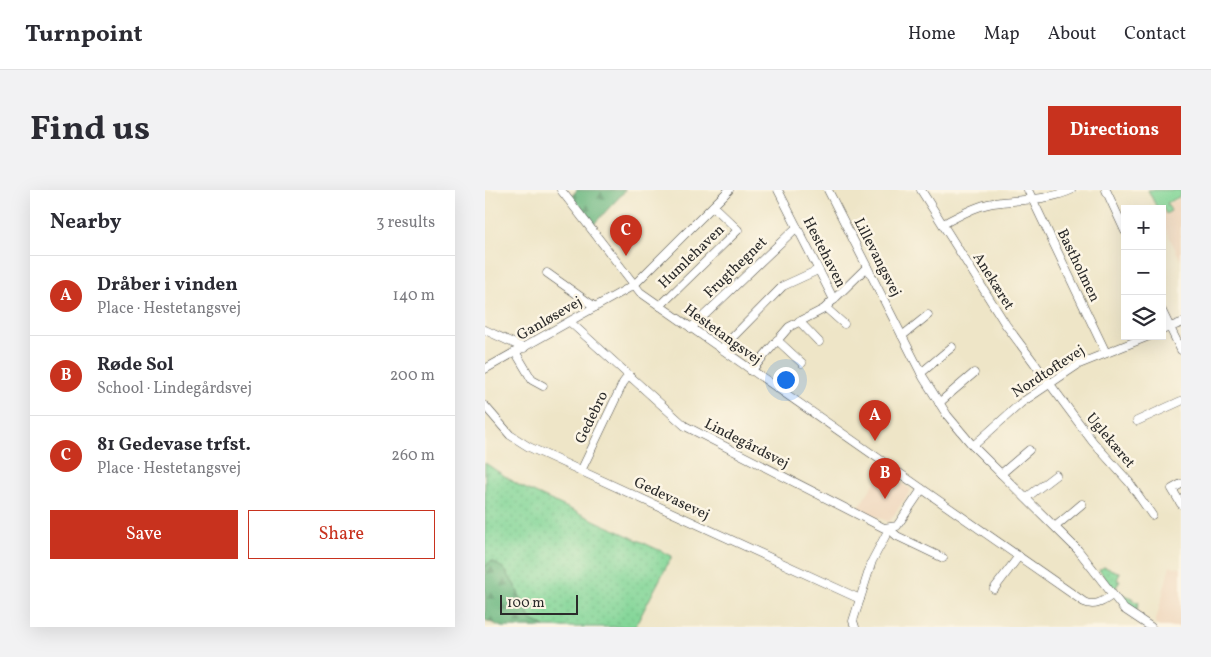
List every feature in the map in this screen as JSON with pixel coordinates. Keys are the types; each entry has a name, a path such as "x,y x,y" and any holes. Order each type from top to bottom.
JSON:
{"street":[{"name":"Hestetangsvej","path":"561,190 640,292 1089,605 1099,604 1111,596"},
{"name":"Ganløsevej","path":"485,369 634,285 729,190"},
{"name":"Hestehaven","path":"779,190 834,300"},
{"name":"Lillevangsvej","path":"828,190 921,373 939,403 973,446 1078,550 1111,596 1130,615 1151,627"},
{"name":"Anekæret","path":"921,190 1006,325 1049,383"},
{"name":"Bastholmen","path":"1028,190 1106,352"},
{"path":"943,224 976,207 1052,197 1071,190"},
{"path":"1105,190 1121,223"},
{"name":"Humlehaven","path":"660,306 738,230 713,206"},
{"name":"Frugthegnet","path":"691,328 797,227"},
{"path":"751,371 789,327 816,315 826,308 867,267"},
{"path":"721,349 783,286 818,270"},
{"name":"Ganløsevej","path":"547,273 595,307"},
{"path":"826,308 844,324"},
{"path":"903,336 928,315"},
{"name":"Lindegårdsvej","path":"570,322 690,429 943,558"},
{"path":"799,322 819,342"},
{"path":"1181,323 1166,329 1181,350"},
{"path":"485,330 520,350"},
{"path":"777,340 802,363"},
{"name":"Nordtoftevej","path":"973,446 1021,403 1049,383 1079,364 1138,340"},
{"path":"921,373 952,347"},
{"name":"Ganløsevej","path":"520,350 533,380 543,386"},
{"path":"939,403 974,373"},
{"name":"Gedebro","path":"581,471 623,383 629,375"},
{"name":"Uglekæret","path":"1049,383 1093,442 1129,482 1152,515"},
{"path":"1137,421 1181,401"},
{"name":"Gedevasevej","path":"485,406 509,435 529,448 860,599"},
{"path":"1001,474 1029,450"},
{"path":"1026,498 1056,475"},
{"path":"1181,484 1172,489 1181,504"},
{"path":"855,627 853,621 872,561 889,529 897,526 921,489"},
{"path":"1055,526 1083,504"},
{"path":"995,589 1019,556"}],"shaded area":[{"path":"1181,198 1181,261 1166,230 1166,205"},
{"path":"883,470 911,490 889,522 858,508"},
{"path":"1170,566 1181,568 1181,627 1160,627 1155,624"}],"green space":[{"path":"577,190 626,190 593,225 571,197"},
{"path":"1148,190 1181,190 1181,196 1167,203 1171,211 1166,214 1166,205 1156,205"},
{"path":"485,463 520,486 672,556 635,627 545,627 530,619 514,584 492,561 485,567"},
{"path":"492,561 504,569 514,584 530,619 545,627 502,627 485,620 485,567"},
{"path":"1104,567 1121,573 1117,580 1120,581 1115,589 1118,593 1139,602 1136,612 1122,601 1099,570"}],"place":[{"name":"81 Gedevase trfst.","path":"626,256"},
{"name":"Dråber i vinden","path":"875,441"},
{"name":"Røde Sol","path":"885,499"}]}
